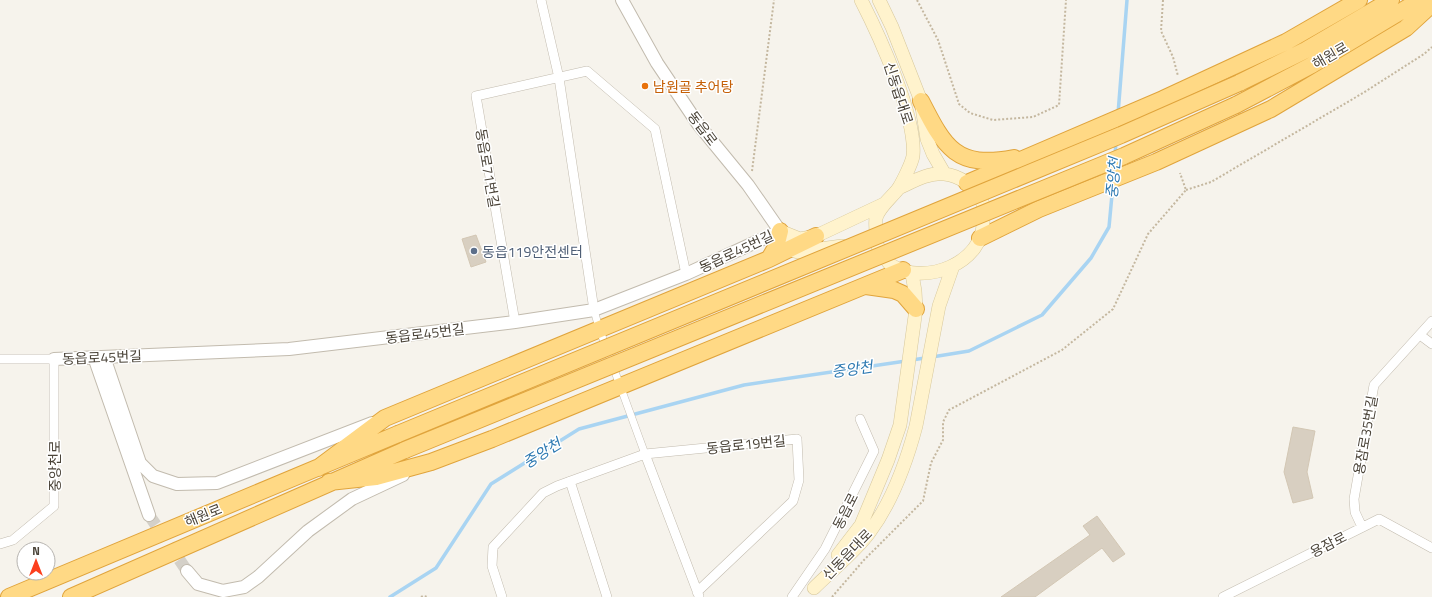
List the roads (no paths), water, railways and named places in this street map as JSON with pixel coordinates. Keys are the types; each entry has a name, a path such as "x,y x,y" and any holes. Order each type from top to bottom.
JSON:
{"highway":[{"path":"967,183 1164,99 1286,42 1359,0"},
{"name":"해원로","path":"9,597 68,571 1114,138 1239,83 1306,50 1391,0"},
{"name":"해원로","path":"71,597 329,482 405,450 1124,156 1236,105 1312,65 1420,0"},
{"path":"980,238 1039,209 1156,162 1271,109 1406,28 1432,4"},
{"path":"921,101 938,134 951,150 973,160 1000,160 1041,152"},
{"path":"770,259 776,247 780,231"},
{"path":"318,468 385,418 599,328 770,259 791,250 816,236"},
{"path":"329,482 376,477 431,462 622,391 866,286 908,272"},
{"path":"866,286 894,290 903,294 916,309"}],"main road":[{"name":"신동읍대로","path":"861,0 877,31 896,82 912,133 913,157 899,188"},
{"name":"신동읍대로","path":"879,0 892,27 921,101 927,139 944,174"},
{"path":"944,174 958,178 967,183 982,201 984,222 980,238 965,257 953,266 940,272 908,272 890,264 876,243 876,218 884,204 899,188 929,176 944,174"},
{"path":"780,231 800,239 816,236 884,204"},
{"path":"780,231 791,250 798,252 861,242 876,243"},
{"name":"신동읍대로","path":"811,593 868,534 891,497 916,426 939,306 953,266"},
{"name":"신동읍대로","path":"811,593 860,525 888,460 900,425 916,309 915,291 908,272"}],"street":[{"path":"541,0 559,78 594,310 599,328 644,451"},
{"name":"동읍로","path":"622,0 657,63 694,118 748,185 780,231"},
{"name":"동읍로71번길","path":"515,322 476,96 587,71 655,129 686,274"},
{"name":"동읍로45번길","path":"54,359 289,349 515,322 594,310 686,274 780,231"},
{"name":"용잠로35번길","path":"1362,527 1355,512 1354,499 1374,385 1432,321"},
{"path":"1420,334 1432,344"},
{"path":"99,357 140,463 153,476 177,484 217,483 385,418"},
{"path":"99,357 149,515"},
{"path":"0,359 54,359"},
{"name":"중앙천로","path":"0,544 14,540 54,506 54,359"},
{"name":"동읍로","path":"792,597 825,549 874,451 860,419"},
{"name":"동읍로19번길","path":"502,597 492,566 493,547 543,493 644,451 797,439 799,480 793,501 698,594 644,451"},
{"path":"187,571 198,584 223,591 244,587 258,577 308,531 352,499 431,462"},
{"path":"570,481 607,597"},
{"name":"용잠로","path":"1223,597 1379,519 1432,548"}],"waterway":[{"name":"중앙천","path":"1118,114 1127,0"},
{"name":"중앙천","path":"1115,155 1116,142"},
{"name":"중앙천","path":"932,357 969,351 1042,315 1091,258 1109,227 1113,184"},
{"name":"중앙천","path":"912,360 925,358"},
{"name":"중앙천","path":"390,597 436,568 491,484 579,429 744,385 906,361"}],"tunnel":[{"path":"149,515 187,571"}],"place":[{"name":"남원골 추어탕","path":"645,86"},
{"name":"동읍119안전센터","path":"474,251"}]}
